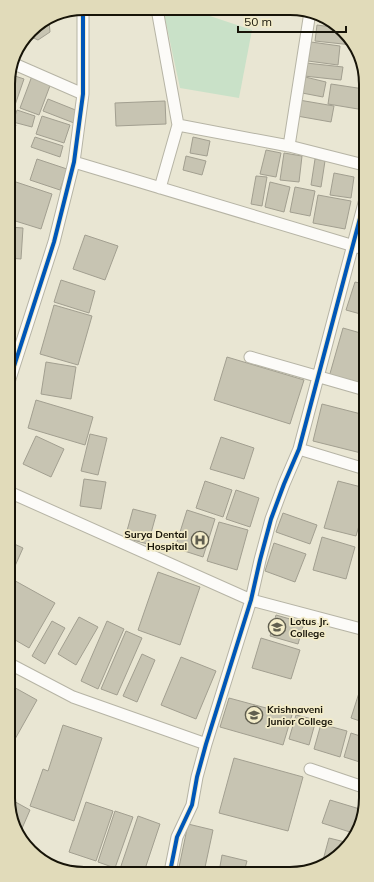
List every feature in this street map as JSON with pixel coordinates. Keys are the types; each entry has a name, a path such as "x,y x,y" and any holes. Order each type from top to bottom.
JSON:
{"street":[{"path":"15,362 54,242 74,162 83,94 83,15"},
{"path":"159,15 178,126 160,188"},
{"path":"288,146 309,18"},
{"path":"17,65 83,94"},
{"path":"178,126 288,146 359,165"},
{"path":"74,162 359,248 318,377 299,449 284,484 272,519 260,560 251,600 206,744 192,805 177,837 171,867"},
{"path":"250,357 359,389"},
{"path":"299,449 359,466"},
{"path":"15,494 251,600 359,628"},
{"path":"15,667 73,697 206,744"},
{"path":"310,769 359,786"}],"green space":[{"path":"164,15 207,15 252,30 239,98 180,88"}],"building":[{"path":"49,24 50,32 38,40 33,38"},
{"path":"317,25 329,27 339,35 347,44 315,41"},
{"path":"311,42 340,46 338,65 308,61"},
{"path":"306,63 343,67 341,80 304,76"},
{"path":"15,76 24,79 15,105"},
{"path":"32,76 51,83 39,115 20,108"},
{"path":"301,76 326,82 323,97 297,92"},
{"path":"331,84 359,88 359,109 328,104"},
{"path":"48,99 78,111 74,123 43,111"},
{"path":"299,100 334,106 331,122 297,116"},
{"path":"165,101 166,124 116,126 115,103"},
{"path":"17,110 35,116 32,127 15,123"},
{"path":"42,116 70,125 64,143 36,134"},
{"path":"35,137 63,146 60,157 31,147"},
{"path":"193,137 210,141 207,156 190,153"},
{"path":"266,150 281,153 276,177 260,174"},
{"path":"284,153 302,156 299,182 280,180"},
{"path":"186,156 206,161 202,175 183,170"},
{"path":"37,159 67,169 60,190 30,180"},
{"path":"315,159 325,161 321,187 311,185"},
{"path":"334,173 354,177 351,198 330,195"},
{"path":"256,176 267,177 262,206 251,204"},
{"path":"15,182 52,194 41,229 15,221"},
{"path":"270,182 290,187 284,212 265,207"},
{"path":"295,187 315,191 310,216 290,212"},
{"path":"318,195 351,201 345,229 313,223"},
{"path":"15,227 23,228 21,259 15,258"},
{"path":"85,235 118,246 105,280 73,269"},
{"path":"61,280 95,291 89,313 54,302"},
{"path":"355,282 359,283 359,314 346,310"},
{"path":"54,305 92,316 78,365 40,354"},
{"path":"343,328 359,333 359,385 329,377"},
{"path":"227,357 304,380 290,424 214,400"},
{"path":"46,362 76,367 71,399 41,394"},
{"path":"36,400 93,417 85,445 28,428"},
{"path":"322,404 359,413 359,452 313,441"},
{"path":"90,434 107,438 98,475 81,471"},
{"path":"36,436 64,449 51,477 23,464"},
{"path":"221,437 254,448 244,479 210,469"},
{"path":"84,479 106,482 101,509 80,506"},
{"path":"205,481 232,490 223,517 196,508"},
{"path":"338,481 359,486 359,526 356,536 324,528"},
{"path":"236,490 259,498 250,527 226,519"},
{"path":"133,509 156,515 148,544 125,538"},
{"path":"187,510 215,519 203,557 175,548"},
{"path":"283,513 317,525 310,544 276,532"},
{"path":"219,522 248,530 237,570 207,561"},
{"path":"322,537 355,547 346,579 313,570"},
{"path":"274,543 306,554 295,582 265,571"},
{"path":"15,544 23,548 15,566"},
{"path":"158,572 200,587 180,645 138,630"},
{"path":"15,581 55,603 29,648 15,640"},
{"path":"276,615 304,623 298,644 270,636"},
{"path":"79,617 98,627 76,665 58,654"},
{"path":"52,621 65,628 45,664 32,656"},
{"path":"107,621 124,629 98,689 81,681"},
{"path":"126,631 142,638 117,695 101,689"},
{"path":"261,638 300,650 291,679 252,668"},
{"path":"142,654 155,660 137,702 123,696"},
{"path":"181,657 216,671 196,719 161,705"},
{"path":"15,688 37,700 15,739"},
{"path":"359,693 359,721 351,718"},
{"path":"229,698 292,715 283,745 220,727"},
{"path":"296,715 316,720 309,745 289,739"},
{"path":"321,724 347,731 340,757 314,749"},
{"path":"63,725 102,738 74,821 30,806 43,769 48,771"},
{"path":"351,733 359,736 359,762 344,757"},
{"path":"234,758 303,777 288,831 219,813"},
{"path":"330,800 358,809 354,825 350,832 322,823"},
{"path":"15,802 30,810 22,829 17,816"},
{"path":"86,802 113,811 96,861 69,852"},
{"path":"115,811 133,817 115,867 98,862"},
{"path":"138,816 160,824 146,867 121,866"},
{"path":"188,824 213,830 205,867 179,867"},
{"path":"329,838 343,842 336,850 324,858"},
{"path":"222,855 247,861 245,867 220,867"}],"cycle path":[{"path":"15,363 54,242 74,162 83,94 83,15"},
{"path":"171,867 177,837 192,805 197,777 206,744 251,600 271,519 299,449 359,222"}],"place":[{"name":"Surya Dental Hospital","path":"200,540"},
{"name":"Lotus Jr. College","path":"277,627"},
{"name":"Krishnaveni Junior College","path":"254,715"}]}
